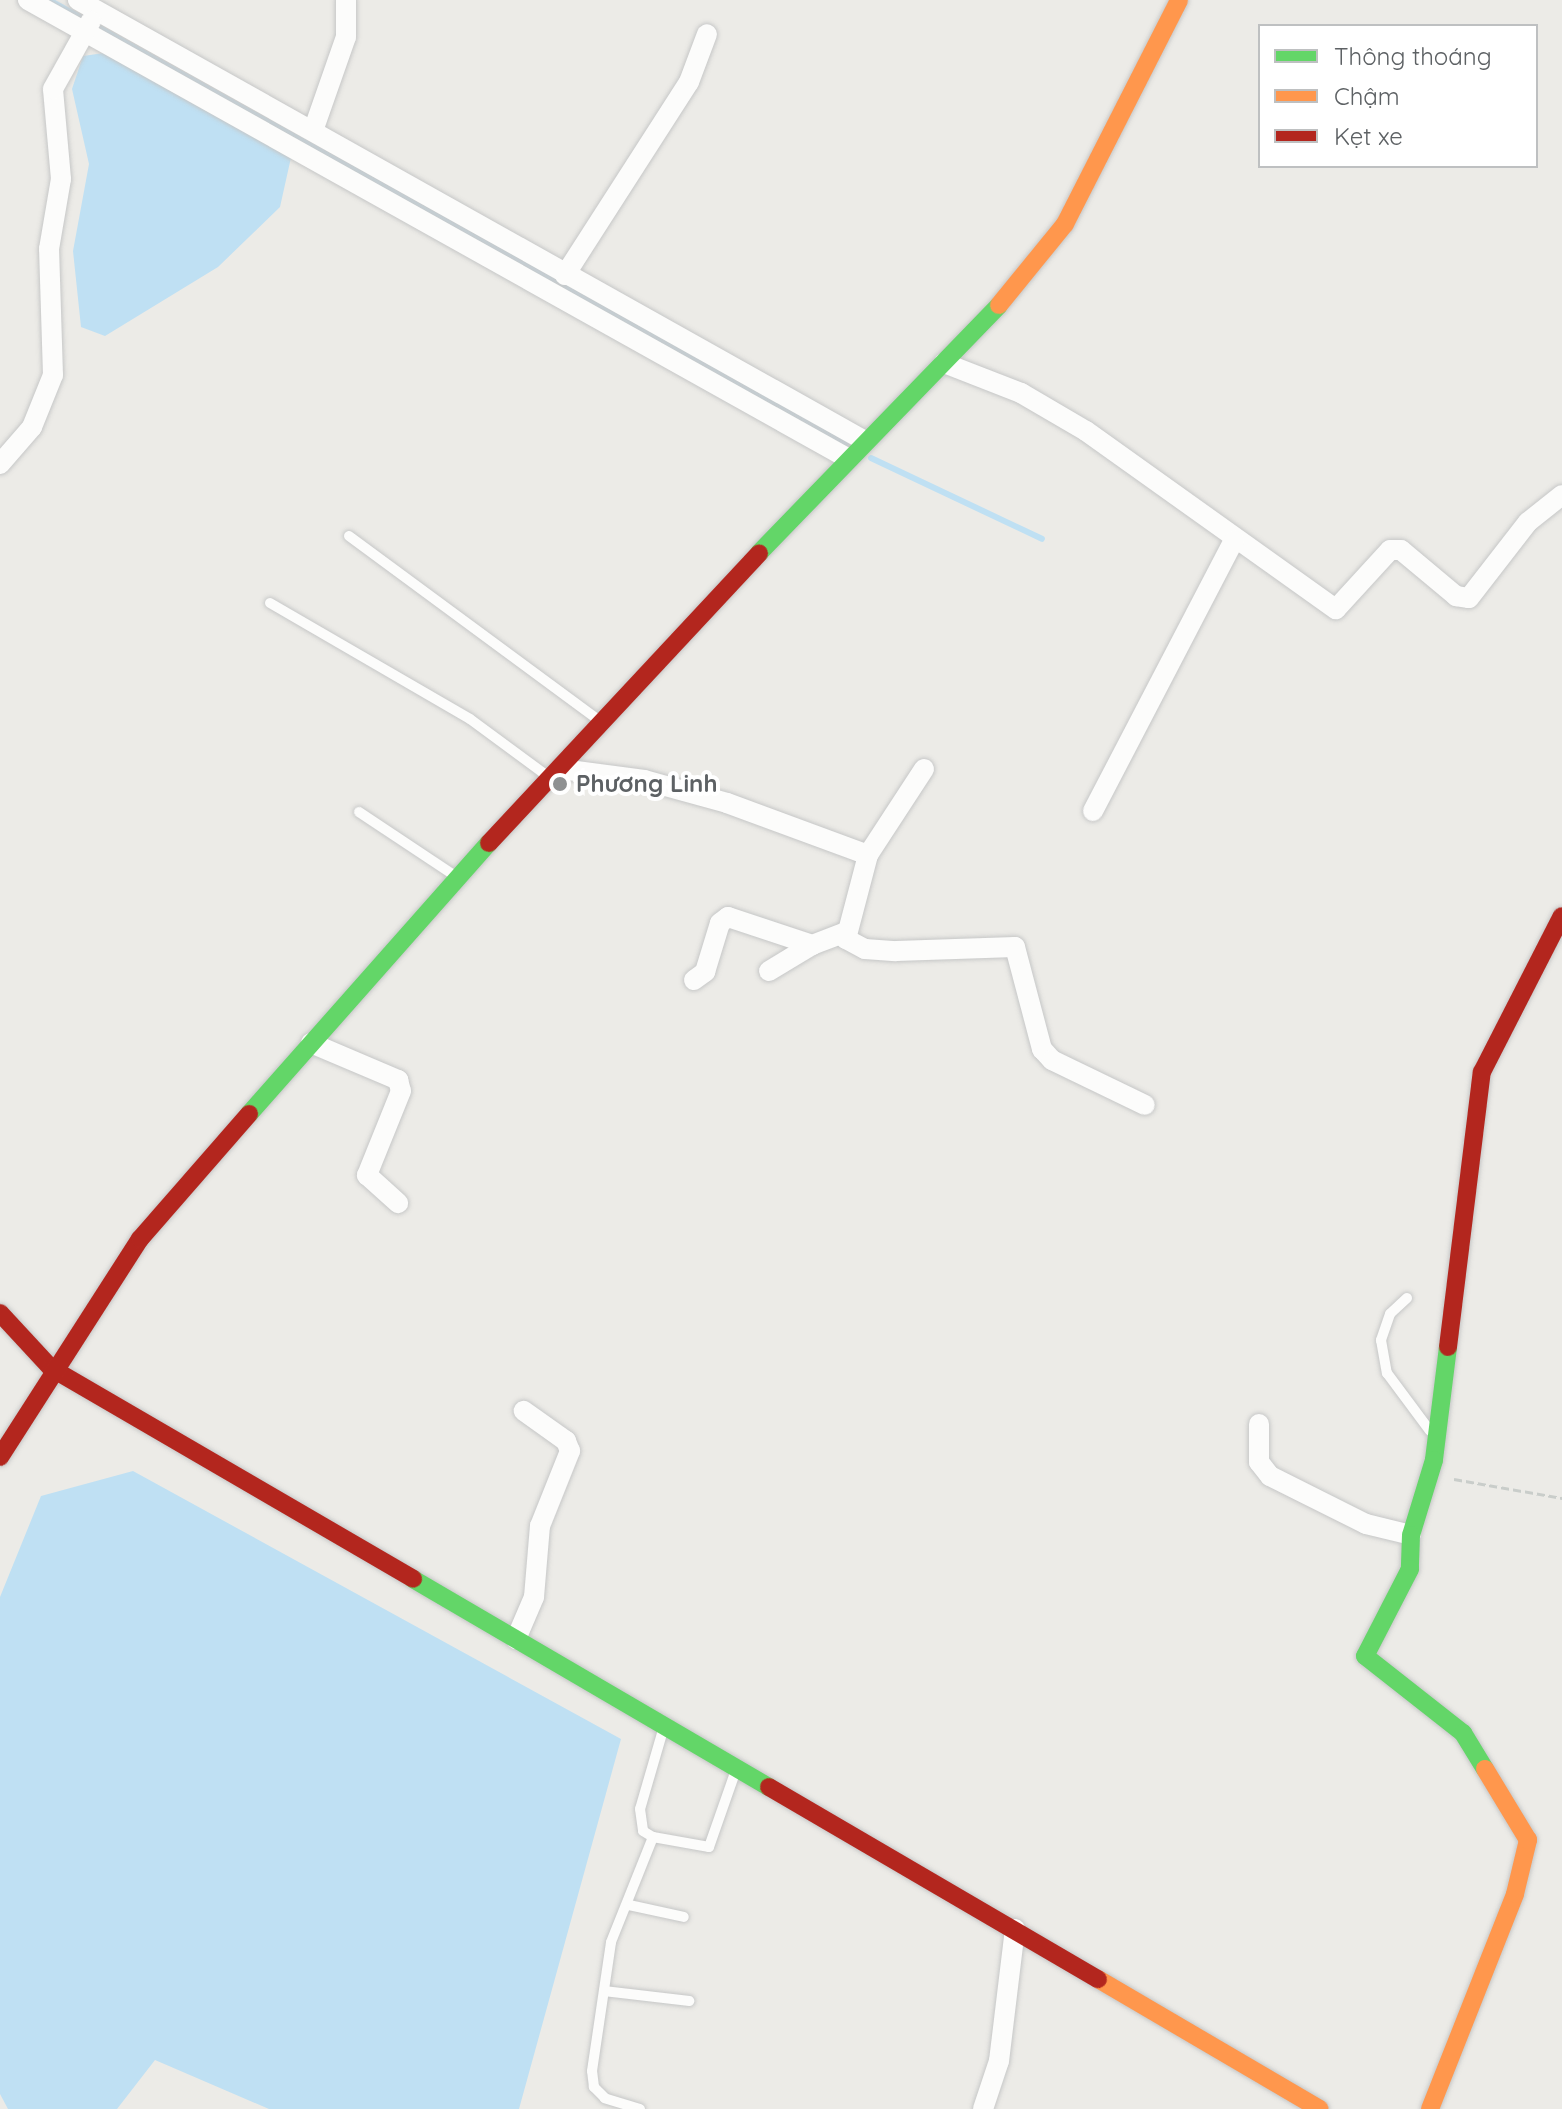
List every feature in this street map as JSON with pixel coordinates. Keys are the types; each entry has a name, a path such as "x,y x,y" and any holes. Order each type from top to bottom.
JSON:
{"street":[{"path":"28,0 847,458"},
{"path":"313,131 346,37 346,0"},
{"path":"0,1457 51,1368 140,1239 458,877 847,458 944,363 1065,224 1179,0"},
{"path":"0,464 32,427 53,375 49,249 61,179 53,89 85,30 88,5 865,441"},
{"path":"565,275 689,82 707,34"},
{"path":"944,363 1021,393 1086,431 1234,540 1336,609 1390,550 1401,550 1456,596 1469,598 1528,522 1562,495"},
{"path":"1093,811 1234,540"},
{"path":"844,933 868,855 924,769"},
{"path":"556,774 644,780 727,803 868,855"},
{"path":"1430,2109 1515,1894 1528,1840 1463,1733 1368,1664 1368,1647 1410,1569 1411,1535 1430,1475 1482,1072 1498,1031 1562,916"},
{"path":"694,980 705,972 720,923 728,917 812,945"},
{"path":"769,971 812,945 844,933"},
{"path":"844,933 865,949 1015,947 1032,1029 1042,1049 1052,1060 1145,1105"},
{"path":"311,1043 398,1080 401,1091 367,1175 398,1203"},
{"path":"0,1313 51,1368 1320,2109"},
{"path":"516,1639 534,1597 540,1526 570,1451 566,1441 524,1411"},
{"path":"1259,1424 1259,1462 1270,1476 1366,1524 1411,1535"},
{"path":"983,2109 999,2061 1015,1929"}],"lane":[{"path":"349,536 604,723"},
{"path":"270,603 470,719 556,774"},
{"path":"359,812 458,877"},
{"path":"1407,1298 1390,1314 1381,1340 1387,1373 1437,1439"},
{"path":"664,1724 640,1809 643,1831 653,1837 709,1847 737,1767"},
{"path":"640,2109 605,2098 594,2087 611,1942 629,1905 653,1837"},
{"path":"629,1905 684,1917"},
{"path":"604,1991 689,2001"}],"path":[{"path":"1430,1475 1562,1498"}],"water":[{"path":"118,51 292,153 280,207 218,267 105,336 81,327 73,251 89,164 72,89 83,56"},
{"path":"133,1471 621,1739 519,2109 269,2109 155,2060 117,2109 8,2109 0,2094 0,1597 41,1496"}],"waterway":[{"path":"49,0 846,444"},
{"path":"871,458 1042,539"}],"traffic: fast":[{"path":"759,553 999,305"},
{"path":"249,1114 489,843"},
{"path":"1448,1347 1434,1460 1411,1535 1410,1569 1365,1656 1463,1733 1485,1769"},
{"path":"413,1579 769,1787"}],"traffic: slow":[{"path":"999,305 1065,224 1179,0"},
{"path":"1430,2109 1515,1894 1528,1840 1485,1769"},
{"path":"1098,1979 1320,2109"}],"traffic: jam":[{"path":"489,843 759,553"},
{"path":"1448,1347 1482,1072 1562,916"},
{"path":"0,1457 140,1239 249,1114"},
{"path":"0,1313 51,1368 413,1579"},
{"path":"769,1787 1098,1979"}],"place":[{"name":"Phương Linh","path":"560,784"}]}
